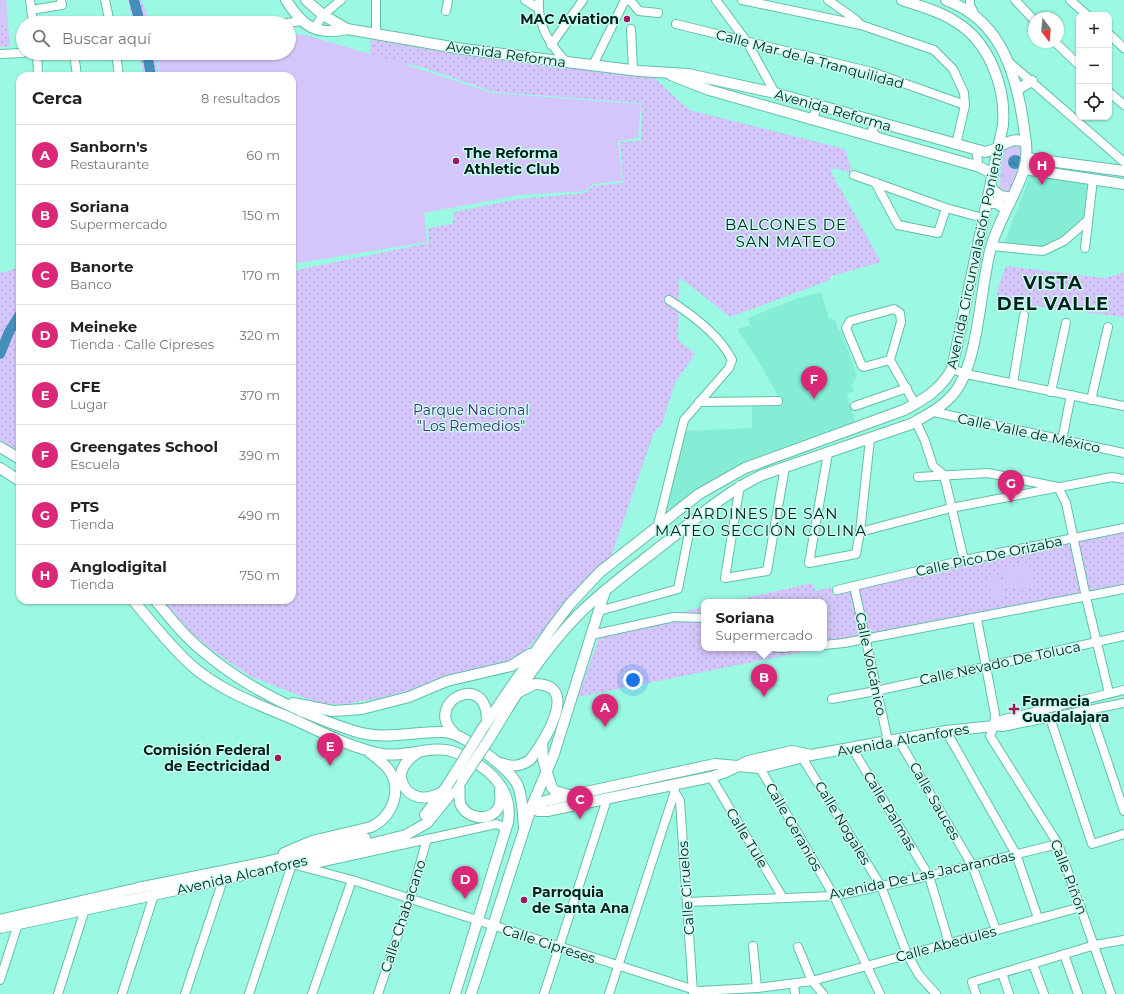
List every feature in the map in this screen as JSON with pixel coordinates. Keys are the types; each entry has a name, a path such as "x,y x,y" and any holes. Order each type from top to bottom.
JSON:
{"main road":[{"name":"Avenida Reforma","path":"306,0 323,15 347,29 463,49 633,70 688,74 775,93 816,104 878,124 956,144 976,151 984,152 998,149"},
{"name":"Avenida Circunvalación Poniente","path":"445,789 485,725 535,651 570,604 600,572 657,529 699,494 725,478 776,456 899,412 915,404 944,383 952,369 959,340 1003,125 1003,108 994,69 988,56 966,28 954,20 902,0"},
{"name":"Avenida Circunvalación Poniente","path":"461,782 533,668 557,638 605,591 740,485 784,467 870,439 913,423 934,412 954,392 966,374 991,246 1024,169 1026,144 1018,89 1010,63 999,44 977,19 963,8 946,0"},
{"name":"Avenida Reforma","path":"289,1 302,21 314,29 334,32 347,29"},
{"name":"Avenida Reforma","path":"666,72 685,82 710,90 974,165 993,174"},
{"path":"1018,89 1032,81"},
{"path":"998,149 1012,140 1021,140 1026,144"},
{"path":"1026,158 1124,171"},
{"path":"1024,169 1124,184"},
{"path":"990,187 1000,196 1012,198"},
{"path":"987,203 996,203 1006,209"},
{"path":"959,340 973,344"},
{"path":"899,412 913,423"},
{"path":"899,412 901,428"},
{"path":"1,448 16,457"},
{"path":"0,468 16,478"},
{"path":"471,994 524,828 547,772 605,591"},
{"path":"137,604 192,666 208,678 236,694 352,746 390,755 442,750 453,751 480,765 498,780 505,795 510,814 506,832 477,920 455,994"},
{"path":"159,604 196,646 244,682 314,717 373,736 435,732 454,734"},
{"path":"275,698 333,711 362,709 409,697 447,681 511,666 535,651"},
{"path":"499,763 513,766 524,764 530,760 555,719 558,710 558,698 553,691 541,684 529,686 514,696"},
{"path":"485,725 487,711 480,698 469,693 462,694 448,704 446,720 450,729 454,734 499,763 511,775 531,808"},
{"name":"Avenida Alcanfores","path":"531,808 538,803 571,795 715,764 760,768 806,755 946,730 994,726"},
{"path":"542,742 542,754 547,772 555,791 571,795"},
{"path":"261,863 312,841 371,827 377,824 389,813 394,797 392,777 381,762 365,749"},
{"name":"Avenida Alcanfores","path":"531,808 538,811 547,811 672,788 710,777 758,758 792,751 806,755"},
{"path":"417,753 403,766 401,780 404,787 412,794 426,798 445,789"},
{"path":"461,782 460,804 464,810 479,818 486,818 493,814 500,802 498,780"},
{"name":"Avenida Alcanfores","path":"2,924 18,924 223,880 406,835 417,830 431,819 461,782"},
{"path":"518,787 524,828"},
{"name":"Avenida Alcanfores","path":"2,924 162,884 261,863 402,829 413,825 423,818 445,789"}],"street":[{"path":"30,0 32,16"},
{"path":"31,10 62,5 61,0"},
{"path":"105,0 108,16"},
{"path":"314,29 323,15 341,0"},
{"path":"376,0 376,34"},
{"path":"446,11 448,0"},
{"path":"525,0 538,4 543,29 551,45 566,62"},
{"path":"551,45 583,0"},
{"path":"593,65 624,2 630,0 639,10 658,12"},
{"path":"716,0 747,42 775,93"},
{"path":"742,0 861,25 934,50 953,69 964,93 965,105 956,144"},
{"path":"777,0 785,9"},
{"path":"828,0 861,25"},
{"path":"970,0 970,5 977,19"},
{"path":"1015,0 1028,14"},
{"path":"1070,0 1084,12"},
{"path":"296,22 302,21"},
{"name":"Calle Mar de la Tranquilidad","path":"676,24 872,72 965,105"},
{"path":"631,28 633,70"},
{"path":"1112,37 1124,48"},
{"path":"1061,48 1076,62"},
{"path":"0,54 16,53"},
{"path":"37,60 38,72"},
{"path":"75,60 76,72"},
{"path":"117,60 118,72"},
{"path":"1010,63 1124,162"},
{"path":"1112,95 1124,105"},
{"path":"811,119 815,113 816,104"},
{"path":"876,137 872,129 878,124"},
{"path":"974,165 978,160 976,151"},
{"path":"1047,172 1046,166 1049,161"},
{"path":"854,175 946,208 983,218"},
{"path":"1085,248 1093,179"},
{"path":"875,182 898,225 938,233 946,208"},
{"path":"991,246 1043,251 1064,241 1088,220"},
{"path":"657,529 684,420 729,368 732,360 727,350 690,313 669,300"},
{"path":"890,360 864,367 862,366 846,328 847,324 850,321 894,309 900,313 901,322 890,360 915,404"},
{"path":"1013,383 1024,315"},
{"path":"1052,392 1066,323"},
{"path":"1091,400 1108,327"},
{"path":"952,369 966,374 1124,406"},
{"path":"855,406 906,388"},
{"path":"1062,440 1071,396"},
{"path":"699,402 778,401"},
{"name":"Calle Valle de México","path":"934,412 1124,453"},
{"path":"913,423 925,441 933,466 944,475 964,560"},
{"path":"828,453 810,563 856,554 860,532 870,439"},
{"path":"740,485 725,578 767,571 784,467"},
{"path":"918,477 988,473 1058,487"},
{"path":"860,532 952,508 1112,477 1124,479"},
{"path":"1058,487 1066,503 1086,597 1109,693"},
{"path":"599,611 678,589 690,523"},
{"name":"Calle Pico De Orizaba","path":"837,590 964,560 1124,528"},
{"name":"Calle Volcánico","path":"854,586 888,741"},
{"path":"827,645 977,619 1124,589"},
{"path":"591,636 674,617 701,618"},
{"path":"977,619 995,714 994,726"},
{"name":"Calle Nevado De Toluca","path":"832,699 876,691 1124,636"},
{"name":"Avenida Alcanfores","path":"994,726 1001,720 1124,690"},
{"name":"Avenida Alcanfores","path":"994,726 1002,727 1124,703"},
{"path":"1090,710 1124,811"},
{"path":"1050,718 1092,844 1124,834"},
{"name":"Calle Piñón","path":"994,726 990,736 1058,844 1095,945 1111,994"},
{"path":"946,730 1016,854 1038,918"},
{"name":"Calle Sauces","path":"898,739 972,865 996,930"},
{"name":"Calle Palmas","path":"852,748 929,876 949,943"},
{"name":"Calle Nogales","path":"806,755 881,886 907,954 919,975 936,994"},
{"name":"Calle Geranios","path":"760,768 834,896 880,994"},
{"name":"Calle Tule","path":"710,777 783,898"},
{"path":"609,994 672,788"},
{"name":"Calle Ciruelos","path":"672,788 680,801 688,902 691,993"},
{"path":"544,994 607,799"},
{"name":"Avenida Alcanfores","path":"304,866 496,824 502,826 506,832"},
{"name":"Calle Chabacano","path":"378,994 410,899 427,839"},
{"name":"Avenida De Las Jacarandas","path":"688,902 834,896 929,876 1058,844"},
{"path":"249,994 292,864"},
{"name":"Calle Cipreses","path":"292,864 352,880 477,920 691,993 794,985 812,981"},
{"path":"185,994 223,880"},
{"path":"312,994 352,880"},
{"path":"122,994 154,895 162,884"},
{"name":"Calle Abedules","path":"812,981 1081,907"},
{"path":"58,994 86,909"},
{"path":"2,924 13,942"},
{"path":"0,980 18,924"},
{"path":"976,994 972,982 1095,945 1124,940"},
{"path":"753,946 757,988"},
{"path":"798,947 812,981 823,994"},
{"path":"1064,954 1078,994"},
{"path":"1034,964 1044,994"},
{"path":"1002,973 1010,994"},
{"path":"794,985 795,994"}],"shaded area":[{"path":"1030,175 1087,183 1085,215 1069,232 1052,244 1034,247 1004,244"},
{"path":"821,292 829,318 836,321 838,331 841,331 857,376 852,385 854,391 847,394 856,425 761,457 668,515 663,512 685,431 752,428 752,406 783,405 756,357 737,329 750,325 748,318 798,298"}],"green space":[{"path":"0,0 6,0 10,46 0,47"},
{"path":"0,0 6,0 8,23 0,24"},
{"path":"128,0 141,0 148,16 131,16"},
{"name":"The Reforma Athletic Club","path":"296,34 305,35 391,60 400,59 401,63 492,93 641,104 638,138 618,141 622,181 593,184 585,191 519,195 424,213 427,242 296,263 296,72 160,72 159,60 296,60"},
{"name":"Parque Nacional \"Los Remedios\"","path":"371,37 651,75 689,110 845,149 851,168 849,173 836,168 830,170 881,262 829,277 830,280 730,317 679,277 678,340 695,354 675,383 661,427 658,427 653,435 611,557 591,575 523,654 508,663 385,697 346,704 320,704 250,676 209,648 190,631 166,604 296,604 296,270 429,243 428,228 453,224 454,212 519,199 586,193 593,186 623,183 620,142 641,141 642,103 494,92 419,66 370,57"},
{"path":"141,60 158,60 159,72 143,72"},
{"path":"1017,141 1027,149 1012,193 1005,192 1000,187 1001,166 1006,146"},
{"path":"16,266 16,450 0,440 0,273 12,270"},
{"path":"1006,266 1104,278 1124,273 1124,317 996,301 999,284"},
{"path":"1124,532 1124,587 827,647 827,599 741,599 813,583 815,591 831,587 833,595 952,568"},
{"path":"1028,562 1035,586 1022,590 1014,567"},
{"path":"1012,564 1020,587 1008,590 1001,568"},
{"path":"1001,576 1005,599 992,601 988,579"},
{"path":"701,608 701,651 808,651 578,697 602,629"}],"water":[{"path":"1015,155 1020,157 1022,162 1020,167 1015,169 1010,167 1008,162 1010,157"}],"waterway":[{"path":"134,0 138,16"},
{"path":"148,60 150,72"},
{"path":"0,354 9,332 16,321"}],"place":[{"name":"MAC Aviation","path":"627,19"},
{"name":"The Reforma Athletic Club","path":"456,161"},
{"name":"Anglodigital","path":"1042,185"},
{"name":"Greengates School","path":"814,399"},
{"name":"PTS","path":"1011,503"},
{"name":"Soriana","path":"764,697"},
{"name":"Farmacia Guadalajara","path":"1014,709"},
{"name":"Sanborn's","path":"605,727"},
{"name":"Comisión Federal de Eectricidad","path":"278,758"},
{"name":"CFE","path":"330,766"},
{"name":"Banorte","path":"580,819"},
{"name":"Meineke","path":"465,899"},
{"name":"Parroquia de Santa Ana","path":"524,900"}],"district":[{"name":"BALCONES DE SAN MATEO","path":"786,234"},
{"name":"VISTA DEL VALLE","path":"1053,293"},
{"name":"JARDINES DE SAN MATEO SECCIÓN COLINA","path":"761,522"}]}
